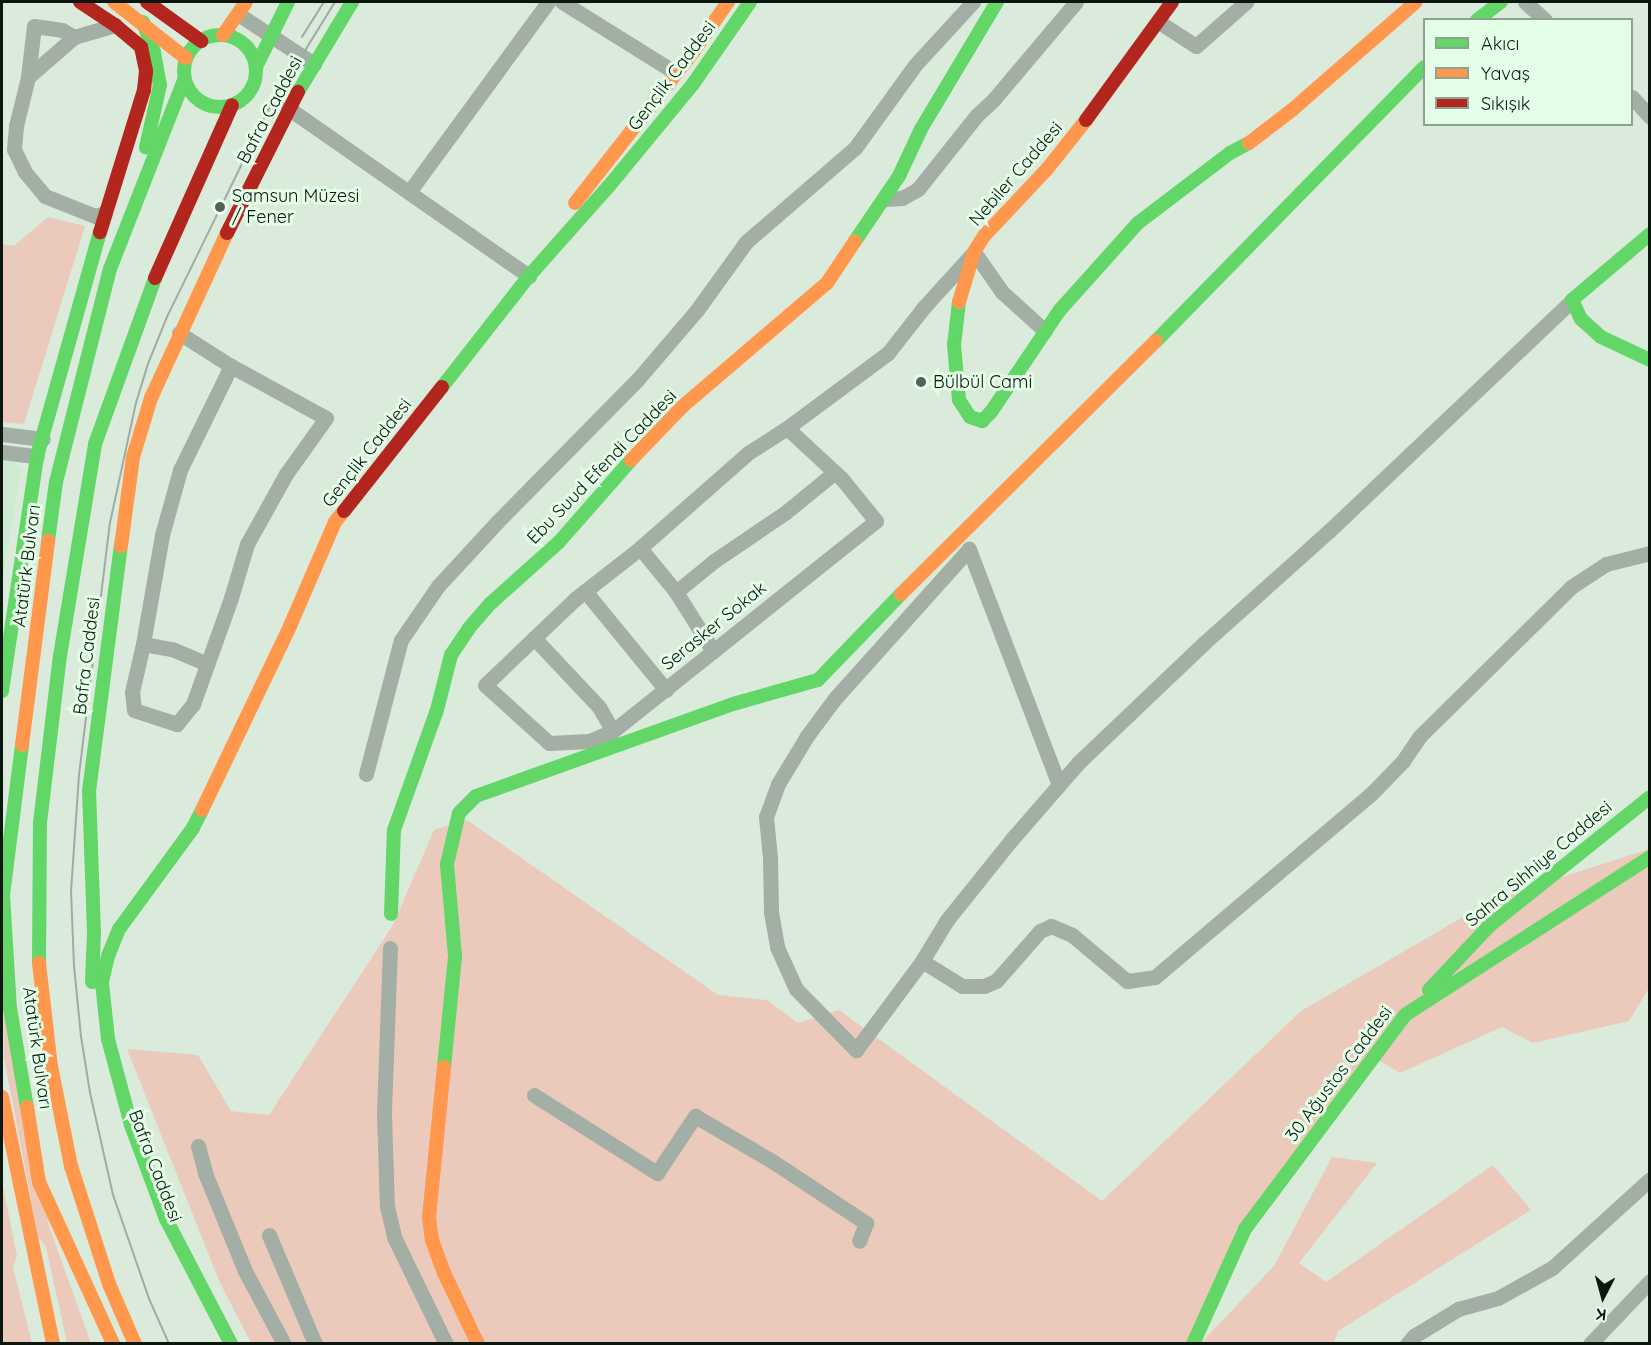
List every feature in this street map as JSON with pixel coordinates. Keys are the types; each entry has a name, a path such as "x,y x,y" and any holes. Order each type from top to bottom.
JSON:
{"main road":[{"path":"2,691 37,456 105,213 144,90 146,71 141,47 115,24 80,2"},
{"path":"114,2 143,22 186,58 201,40 223,35 245,45 256,66"},
{"path":"147,2 201,40"},
{"name":"Atatürk Bulvarı","path":"135,1344 109,1284 71,1166 51,1066 38,956 40,823 60,656 95,444 159,266 232,105 251,90 256,66 288,2"},
{"name":"Bafra Caddesi","path":"217,1344 172,1258 117,1126 93,1009 91,958 94,933 89,791 133,457 151,398 179,333 288,108 352,2"},
{"name":"Gençlik Caddesi","path":"102,983 108,956 119,929 193,828 290,626 335,522 563,217 676,73 728,2"},
{"name":"Gençlik Caddesi","path":"120,904 148,876 190,818 261,670 327,520 524,272 609,186 693,84 750,2"},
{"name":"Ebu Suud Efendi Caddesi","path":"390,914 394,830 437,710 451,655 469,628 491,603 559,542 626,465 683,406 775,330 827,283 899,176 921,129 997,2"},
{"name":"Nebiler Caddesi","path":"1045,331 991,412 982,421 970,417 959,400 954,345 959,303 974,252 984,236 1048,168 1103,99 1172,2"},
{"path":"1045,331 1059,311 1138,224 1230,153 1252,142 1276,123 1416,2"},
{"path":"1480,18 1501,2"},
{"path":"223,35 242,8"},
{"path":"110,269 146,147 160,85 143,22"},
{"name":"Atatürk Bulvarı","path":"113,1344 39,1182 10,1008 3,895 56,482 110,269 184,80 186,58"},
{"path":"478,1344 444,1273 432,1240 429,1216 455,956 447,864 452,834 459,813 476,796 733,704 818,680 955,539 1102,397 1423,69"},
{"path":"184,80 198,100 220,108 232,105"},
{"path":"1650,234 1572,300 1581,319 1601,337 1650,360"},
{"name":"Sahra Sıhhiye Caddesi","path":"1405,1015 1489,926 1650,797"},
{"name":"30 Ağustos Caddesi","path":"1193,1344 1245,1229 1405,1015 1650,857"},
{"path":"94,933 105,919"},
{"name":"Bafra Caddesi","path":"102,983 108,1039 131,1125 166,1219 231,1344"},
{"path":"2,1096 43,1314 53,1344"}],"street":[{"path":"409,192 548,2"},
{"path":"562,2 676,73"},
{"path":"366,774 401,640 438,586 497,522 638,379 697,310 746,242 855,148 915,66 974,2"},
{"path":"884,198 902,198 918,189 976,116 994,99 1076,2"},
{"path":"1159,22 1196,46 1246,2"},
{"path":"1525,2 1543,18"},
{"path":"242,8 271,36 314,64"},
{"path":"28,77 74,38 115,24"},
{"path":"74,38 62,30 34,26 28,77 16,126 14,149 26,172 45,196 95,216 105,213"},
{"path":"1633,98 1650,117"},
{"path":"288,108 524,272"},
{"path":"613,731 599,707 534,638 585,591 640,548 748,453 787,428 888,353 924,307 974,252 1002,292 1045,331"},
{"path":"1059,785 969,549 836,697 807,736 778,784 765,817 770,858 771,912 777,948 796,989 856,1050 922,961 947,920 1059,785 1135,707 1330,530 1572,300"},
{"path":"179,333 231,366 326,418 286,474 247,543 193,704 177,724 134,711 132,692 162,535 180,470 231,366"},
{"path":"676,592 714,561 786,512 835,472 787,428"},
{"path":"2,434 43,439"},
{"path":"2,452 37,456"},
{"name":"Serasker Sokak","path":"534,638 485,685 549,743 569,744 589,741 613,731 876,521 835,472"},
{"path":"640,548 676,592 713,651"},
{"path":"922,961 962,986 984,986 996,981 1041,931 1051,926 1072,935 1127,981 1155,977 1371,794 1403,761 1419,737 1571,587 1606,564 1650,553"},
{"path":"585,591 666,690"},
{"path":"142,644 172,649 207,664"},
{"path":"390,948 384,1113 387,1206 394,1237 446,1344"},
{"path":"534,1095 657,1173 695,1116 772,1161 866,1223 859,1241"},
{"path":"198,1146 205,1173 245,1271 284,1344"},
{"path":"1407,1344 1414,1336 1458,1309 1498,1298 1552,1268 1650,1179"},
{"path":"268,1235 315,1344"},
{"path":"1590,1344 1650,1281"}],"shaded area":[{"path":"48,217 85,226 24,424 2,422 2,244 14,246"},
{"path":"2,458 13,460 21,470 2,582"},
{"path":"467,820 718,995 767,1000 798,1023 839,1010 1102,1201 1301,1011 1494,899 1649,849 1649,988 1629,1021 1533,1043 1502,1027 1400,1073 1370,1055 1236,1230 1192,1343 251,1343 220,1283 127,1049 198,1055 231,1111 269,1115 393,925 434,830"},
{"path":"2,957 49,1226 91,1343 67,1343 46,1247 38,1236 4,1058"},
{"path":"1332,1157 1377,1163 1299,1263 1326,1282 1493,1165 1531,1210 1338,1331 1334,1343 1200,1344 1274,1266"},
{"path":"2,1182 17,1256 13,1267 32,1343 2,1343"}],"tram line":[{"path":"302,37 324,2"},
{"path":"169,1344 149,1299 113,1195 90,1093 81,1037 74,966 71,892 79,775 110,523 136,403 148,364 167,317 269,109 335,2"}],"traffic: fast":[{"path":"256,67 288,2"},
{"path":"298,92 352,2"},
{"path":"442,387 529,276 609,186 693,84 750,2"},
{"path":"855,241 899,176 921,129 997,2"},
{"path":"1480,18 1501,2"},
{"path":"143,22 154,52 160,85 146,147"},
{"path":"220,35 240,41 250,51 256,71 250,91 240,101 220,107 200,101 190,91 184,71 190,51 200,41 220,35"},
{"path":"1156,341 1423,68"},
{"path":"48,541 56,482 110,269 184,80"},
{"path":"959,302 954,345 959,400 970,417 982,421 991,412 1059,311 1138,223 1230,153 1249,143"},
{"path":"2,691 37,456 100,232"},
{"path":"1650,234 1572,300 1581,319 1601,337 1650,360"},
{"path":"39,963 40,823 60,656 95,444 155,278"},
{"path":"391,914 394,830 437,710 451,655 469,628 491,603 559,542 631,460"},
{"path":"92,982 94,933 89,791 121,546"},
{"path":"444,1067 455,956 447,864 459,813 476,796 733,704 818,680 901,594"},
{"path":"22,745 3,895 10,1008 27,1107"},
{"path":"1429,990 1489,926 1650,797"},
{"path":"202,810 193,828 119,929 108,956 102,983 108,1039 131,1125 166,1219 231,1344"},
{"path":"1193,1344 1245,1229 1405,1015 1650,857"}],"traffic: slow":[{"path":"114,2 186,58"},
{"path":"223,35 246,2"},
{"path":"575,203 693,52 728,2"},
{"path":"1249,143 1292,110 1416,2"},
{"path":"959,302 974,252 984,236 1048,168 1086,120"},
{"path":"121,546 133,457 151,398 227,233"},
{"path":"631,460 683,406 827,283 855,241"},
{"path":"901,594 1156,341"},
{"path":"202,810 290,626 335,522 344,511"},
{"path":"22,745 48,541"},
{"path":"39,963 51,1066 71,1166 109,1284 135,1344"},
{"path":"444,1067 429,1217 432,1240 444,1273 478,1344"},
{"path":"2,1097 53,1344"},
{"path":"27,1107 39,1182 113,1344"}],"traffic: jam":[{"path":"80,2 115,25 141,47 146,71 144,90 100,232"},
{"path":"147,2 201,41"},
{"path":"1086,120 1172,2"},
{"path":"227,233 298,92"},
{"path":"155,278 232,105"},
{"path":"344,511 442,387"}],"place":[{"name":"Samsun Müzesi / Fener","path":"220,207"},
{"name":"Bülbül Cami","path":"921,382"}]}
